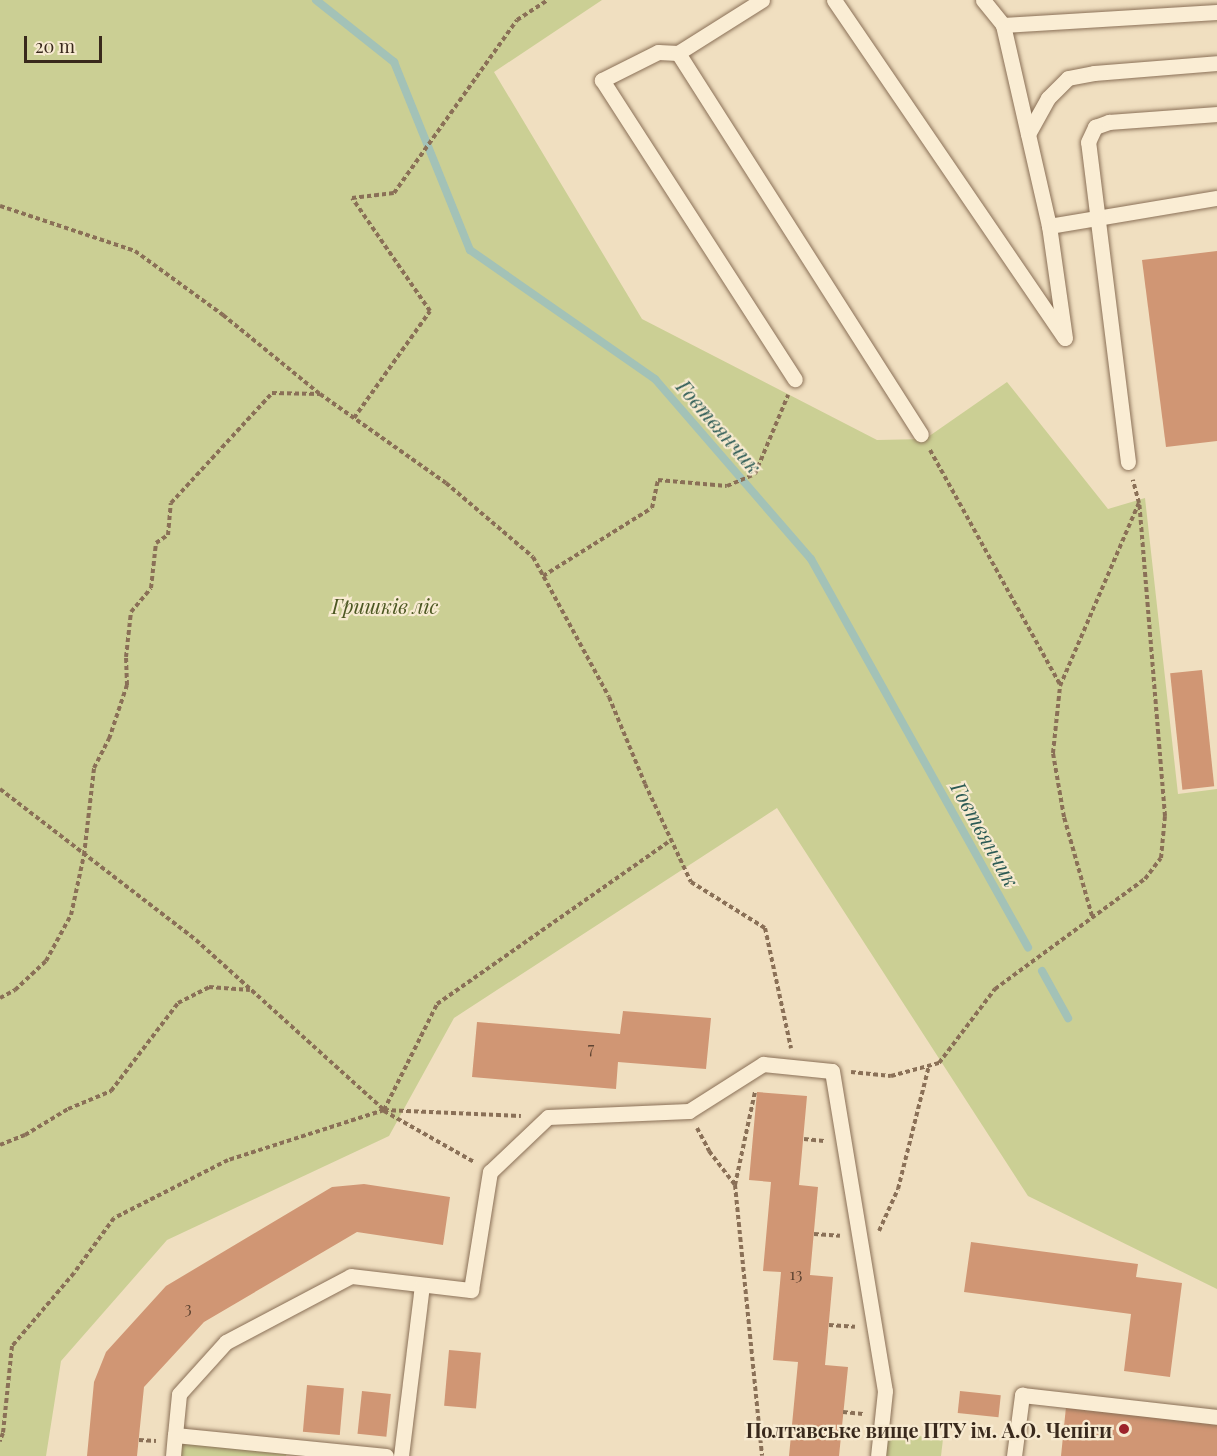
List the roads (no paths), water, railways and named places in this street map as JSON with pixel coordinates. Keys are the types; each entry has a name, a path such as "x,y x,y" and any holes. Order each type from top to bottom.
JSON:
{"lane":[{"path":"762,0 678,53 658,52 602,80 795,379"},
{"path":"834,0 1065,338 1049,226 1003,25 982,0"},
{"path":"1003,25 1217,12"},
{"path":"678,53 921,434"},
{"path":"1028,134 1048,98 1068,78 1094,73 1217,63"},
{"path":"1128,462 1088,142 1095,127 1109,122 1217,114"},
{"path":"1049,226 1217,198"},
{"path":"173,1456 179,1394 226,1342 351,1276 471,1290 490,1172 549,1117 689,1111 763,1064 832,1071 885,1391 878,1456"},
{"path":"401,1456 422,1285"},
{"path":"1014,1456 1022,1395 1217,1417"},
{"path":"175,1435 289,1451 386,1456"}],"waterway":[{"name":"Говтвянчик","path":"316,0 394,62 470,250 655,379 811,559 1028,947"},
{"path":"1042,971 1068,1018"}],"place":[{"name":"Полтавське вище ПТУ ім. А.О. Чепіги","path":"1124,1429"}],"park label":[{"name":"Гришків ліс","path":"385,605"}]}
